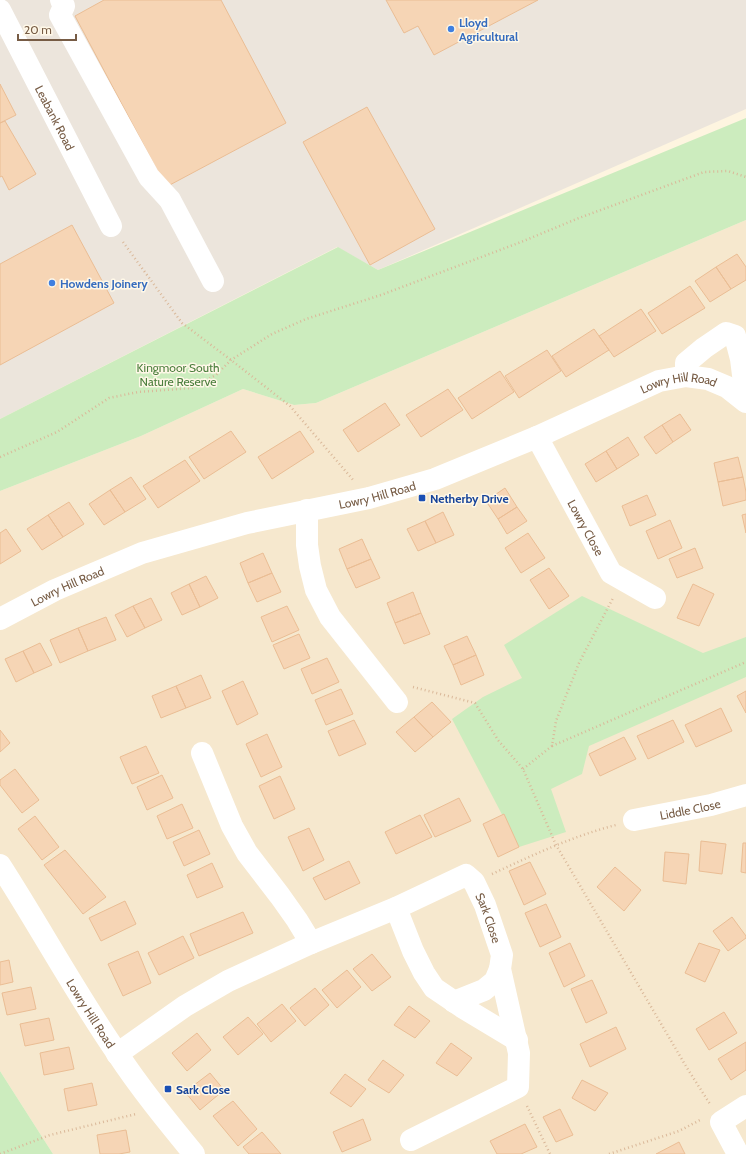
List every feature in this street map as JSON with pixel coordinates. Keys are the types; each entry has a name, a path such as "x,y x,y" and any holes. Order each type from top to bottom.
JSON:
{"street":[{"path":"61,0 64,6 60,15 149,176 170,200 213,281"},
{"name":"Leabank Road","path":"0,10 111,226"},
{"path":"686,376 686,363 704,348 726,333 735,336 741,359 744,383 741,397"},
{"name":"Lowry Hill Road","path":"0,619 55,590 142,553 247,523 368,498 436,479 537,437 659,381 686,376 708,379 727,387 741,397"},
{"name":"Lowry Close","path":"537,437 611,573 655,598"},
{"path":"307,510 307,545 310,566 316,590 330,617 403,694"},
{"path":"202,753 232,826 247,853 280,896 311,943"},
{"name":"Liddle Close","path":"634,820 711,805 746,795"},
{"name":"Lowry Hill Road","path":"0,865 117,1054 194,1154"},
{"name":"Sark Close","path":"117,1054 185,1006 228,981 311,943 396,908 466,875 474,882 485,905 502,955 500,969 519,1053 518,1087"},
{"path":"396,908 413,951 424,973 434,988 454,1002 517,1040"},
{"path":"454,1002 484,990 495,981 500,969"},
{"path":"411,1140 518,1087"},
{"path":"738,1154 718,1117 746,1106"}],"path":[{"path":"0,456 57,432 109,398 138,392 192,388 216,375 231,360 272,334 306,319 388,293 580,218 704,172 728,171 746,177"},
{"path":"111,226 182,323 290,406 368,498"},
{"path":"552,746 556,721 579,663 622,579"},
{"path":"522,769 552,746 746,662"},
{"path":"403,694 475,703 498,740 522,769 556,845 671,1041 718,1117 609,1154"},
{"path":"474,882 556,845 594,830 634,820"},
{"path":"518,1087 550,1154"},
{"path":"0,1154 50,1135 158,1109"}],"shaded area":[{"path":"0,0 746,0 746,109 378,270 337,247 0,419"},
{"path":"746,220 746,1154 53,1154 0,1071 0,491 141,436 243,389 294,405 316,403"}],"green space":[{"name":"Kingmoor South Nature Reserve","path":"746,118 746,220 316,403 294,405 243,389 141,436 0,491 0,419 338,247 378,270"},
{"path":"582,596 703,653 746,637 746,677 589,746 582,774 551,789 566,832 519,847 452,719 483,697 522,678 504,645"},
{"path":"0,1071 53,1154 0,1154"}],"building":[{"path":"104,0 221,0 286,123 166,187 75,16"},
{"name":"Lloyd Agricultural","path":"386,0 538,0 434,55 418,26 404,33"},
{"path":"0,84 16,115 0,123"},
{"path":"367,107 435,229 370,265 303,142"},
{"path":"5,121 36,174 9,190 2,176 0,177 0,123"},
{"name":"Howdens Joinery","path":"72,225 114,303 0,365 0,264"},
{"path":"737,254 746,267 746,280 731,289 716,267"},
{"path":"716,267 731,289 710,302 695,281"},
{"path":"690,286 705,308 662,334 648,313"},
{"path":"641,309 656,331 614,357 599,336"},
{"path":"594,329 609,350 566,377 552,356"},
{"path":"547,350 561,371 519,398 505,376"},
{"path":"500,371 514,392 472,419 458,398"},
{"path":"448,389 463,410 421,437 406,415"},
{"path":"385,403 400,425 358,452 343,430"},
{"path":"680,414 691,430 673,442 662,425"},
{"path":"662,425 673,442 656,454 644,437"},
{"path":"231,431 246,452 204,479 189,457"},
{"path":"300,431 314,452 272,479 258,457"},
{"path":"628,437 639,455 617,469 606,451"},
{"path":"606,451 617,469 596,482 585,464"},
{"path":"738,457 743,477 718,482 714,463"},
{"path":"185,460 200,481 158,508 143,486"},
{"path":"131,477 146,499 125,512 110,490"},
{"path":"743,477 746,500 723,506 718,482"},
{"path":"505,488 517,507 498,519 486,501"},
{"path":"110,490 125,512 104,525 89,504"},
{"path":"647,495 656,515 630,526 622,506"},
{"path":"69,502 84,524 63,537 48,515"},
{"path":"517,507 527,521 507,534 498,519"},
{"path":"443,512 454,535 436,543 425,521"},
{"path":"746,514 746,533 742,515"},
{"path":"48,515 63,537 42,550 27,529"},
{"path":"670,520 682,548 658,559 646,531"},
{"path":"425,521 436,543 418,551 407,529"},
{"path":"6,529 21,551 0,564 0,533"},
{"path":"528,533 545,558 521,573 505,548"},
{"path":"362,539 371,559 347,569 339,549"},
{"path":"695,548 703,568 677,578 669,559"},
{"path":"263,553 272,573 248,583 240,563"},
{"path":"371,559 380,578 356,588 347,569"},
{"path":"549,568 569,596 549,609 530,580"},
{"path":"272,573 281,592 257,602 248,583"},
{"path":"206,576 218,598 200,607 189,584"},
{"path":"189,584 200,607 182,615 171,593"},
{"path":"693,584 714,594 699,626 677,618"},
{"path":"413,592 421,613 395,623 387,603"},
{"path":"151,598 162,620 145,628 133,606"},
{"path":"133,606 145,628 127,637 115,615"},
{"path":"287,606 299,630 272,642 261,617"},
{"path":"421,613 430,634 404,644 395,623"},
{"path":"106,617 116,640 88,651 78,628"},
{"path":"78,628 88,651 60,663 50,640"},
{"path":"299,634 310,658 284,669 273,645"},
{"path":"467,636 476,655 453,665 444,646"},
{"path":"40,643 52,665 34,673 23,651"},
{"path":"23,651 34,673 16,682 5,659"},
{"path":"476,655 484,675 461,685 453,665"},
{"path":"327,658 339,682 312,694 301,669"},
{"path":"201,675 211,698 186,708 176,686"},
{"path":"243,681 258,714 237,725 222,691"},
{"path":"176,686 186,708 161,718 152,696"},
{"path":"341,689 353,714 326,725 315,700"},
{"path":"746,691 746,713 737,696"},
{"path":"432,702 451,722 433,737 414,717"},
{"path":"721,708 732,731 696,747 685,725"},
{"path":"414,717 433,737 415,752 396,732"},
{"path":"354,720 366,744 339,756 328,731"},
{"path":"673,720 684,742 648,759 637,736"},
{"path":"0,730 10,743 0,752"},
{"path":"267,734 282,767 261,777 246,744"},
{"path":"624,737 636,759 600,776 589,754"},
{"path":"146,746 159,773 132,784 120,757"},
{"path":"15,769 39,800 22,813 0,785 0,780"},
{"path":"162,775 173,798 147,810 137,787"},
{"path":"280,776 295,809 274,819 259,786"},
{"path":"459,798 471,821 435,837 424,815"},
{"path":"182,804 193,828 167,839 157,816"},
{"path":"504,814 519,847 498,857 483,824"},
{"path":"420,815 432,837 396,854 385,832"},
{"path":"35,816 59,847 42,860 18,829"},
{"path":"309,828 324,860 303,871 288,837"},
{"path":"199,830 210,854 184,866 173,842"},
{"path":"701,841 726,844 722,874 699,871"},
{"path":"743,843 746,843 746,873 741,872"},
{"path":"65,850 106,897 83,914 44,865"},
{"path":"665,852 689,854 686,884 663,881"},
{"path":"349,861 360,883 325,900 313,878"},
{"path":"530,862 546,894 524,905 509,871"},
{"path":"212,863 223,887 197,898 187,875"},
{"path":"615,867 641,890 624,911 597,887"},
{"path":"125,901 136,924 101,941 89,918"},
{"path":"546,904 561,937 540,947 525,913"},
{"path":"243,912 253,933 199,956 190,934"},
{"path":"732,917 746,938 728,951 713,931"},
{"path":"183,936 194,958 159,975 148,953"},
{"path":"570,943 585,976 564,987 549,953"},
{"path":"699,943 720,950 705,982 685,973"},
{"path":"138,951 151,983 123,996 108,964"},
{"path":"372,954 391,977 372,991 353,969"},
{"path":"9,960 13,982 0,985 0,962"},
{"path":"347,970 361,987 337,1008 322,990"},
{"path":"592,980 607,1013 586,1023 571,989"},
{"path":"31,987 36,1009 7,1015 2,993"},
{"path":"315,988 329,1005 305,1026 290,1008"},
{"path":"282,1004 296,1021 271,1042 257,1024"},
{"path":"409,1006 430,1021 415,1038 394,1025"},
{"path":"724,1012 737,1033 709,1050 696,1029"},
{"path":"248,1017 263,1034 238,1055 223,1037"},
{"path":"49,1018 54,1040 25,1046 20,1024"},
{"path":"616,1027 626,1049 590,1067 580,1044"},
{"path":"197,1033 211,1050 187,1071 172,1053"},
{"path":"746,1042 746,1070 731,1080 718,1059"},
{"path":"451,1043 472,1058 457,1076 436,1063"},
{"path":"69,1047 74,1069 44,1075 40,1053"},
{"path":"383,1060 404,1075 389,1093 368,1080"},
{"path":"210,1073 224,1090 200,1110 185,1092"},
{"path":"345,1074 366,1089 351,1107 330,1093"},
{"path":"582,1080 608,1093 595,1111 572,1098"},
{"path":"92,1083 97,1105 68,1111 64,1089"},
{"path":"233,1101 257,1129 238,1146 213,1116"},
{"path":"560,1109 573,1135 556,1142 543,1117"},
{"path":"363,1119 371,1140 342,1152 333,1132"},
{"path":"525,1124 537,1147 521,1154 497,1154 490,1141"},
{"path":"126,1130 130,1152 119,1154 100,1154 97,1135"},
{"path":"262,1132 281,1154 249,1154 243,1147"},
{"path":"679,1142 685,1154 656,1154"}],"place":[{"name":"Lloyd Agricultural","path":"451,29"},
{"name":"Howdens Joinery","path":"52,283"},
{"name":"Netherby Drive","path":"422,498"},
{"name":"Sark Close","path":"168,1089"}]}
